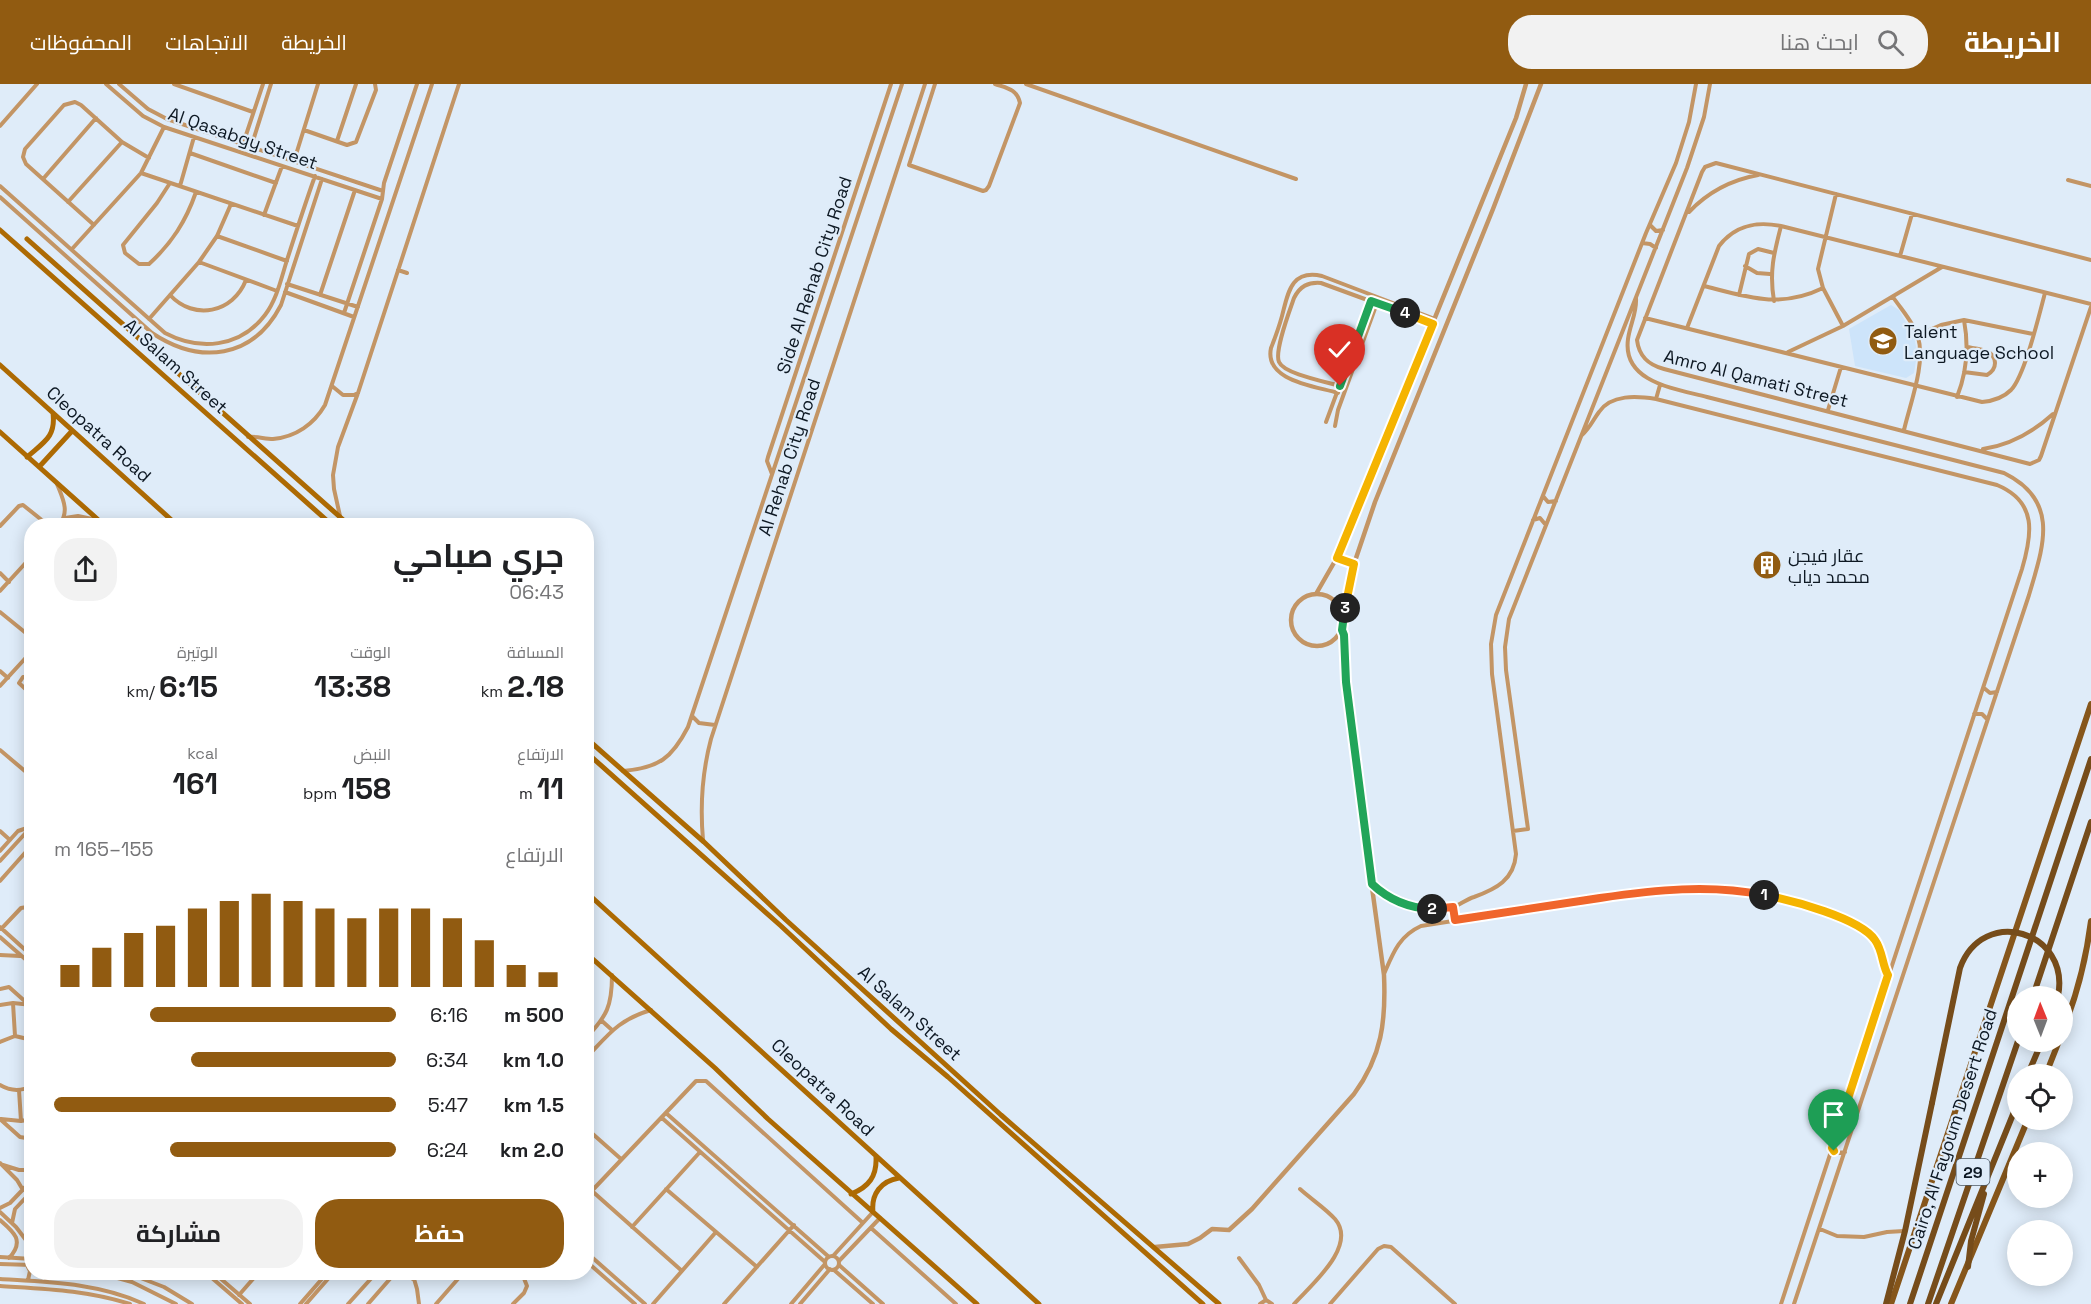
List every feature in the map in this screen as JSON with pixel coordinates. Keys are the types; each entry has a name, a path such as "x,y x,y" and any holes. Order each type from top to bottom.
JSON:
{"highway":[{"name":"Cairo, Al Fayoum Desert Road","path":"1910,1304 2091,759"},
{"path":"2036,986 2091,822"},
{"path":"1886,1304 1905,1231 1960,968 1968,951 1984,938 2003,932 2023,933 2032,937 2054,958 2060,977 2059,986"},
{"name":"Cairo, Al Fayoum Desert Road","path":"1928,1304 2014,1052"},
{"path":"1936,1304 2007,1129"},
{"path":"1968,1267 1971,1241 1985,1182"}],"main road":[{"name":"Al Salam Street","path":"0,230 325,518"},
{"name":"Al Salam Street","path":"27,239 248,437 340,516"},
{"name":"Cleopatra Road","path":"0,365 169,518"},
{"path":"27,457 51,435 54,427 53,413"},
{"path":"39,467 72,431"},
{"path":"0,432 97,518"},
{"path":"1891,1304 2091,704"},
{"name":"Al Salam Street","path":"594,745 704,842 786,920 1001,1115 1219,1304"},
{"name":"Al Salam Street","path":"594,759 781,926 891,1029 1203,1304"},
{"name":"Cleopatra Road","path":"594,899 1039,1304"},
{"path":"781,926 786,920"},
{"path":"2073,1001 2080,982 2091,921"},
{"path":"594,959 851,1194 977,1304"},
{"path":"1953,1304 2024,1130"},
{"path":"851,1194 867,1185 873,1178 876,1157"},
{"path":"873,1212 873,1200 878,1189 888,1181 899,1178"}],"street":[{"path":"0,126 36,84"},
{"name":"Al Qasabgy Street","path":"106,84 143,116 164,127 382,199"},
{"name":"Al Qasabgy Street","path":"119,84 140,103 157,114 383,191"},
{"path":"174,84 253,112"},
{"path":"243,144 263,84"},
{"path":"251,147 271,84"},
{"path":"294,161 318,84"},
{"path":"337,141 356,84"},
{"path":"304,130 347,145 354,143 359,139 376,90 375,84"},
{"path":"344,313 417,84"},
{"path":"248,437 280,438 303,429 321,412 432,84"},
{"path":"340,516 334,489 335,461 459,84"},
{"name":"Side Al Rehab City Road","path":"772,474 767,461 768,457 891,84"},
{"name":"Al Rehab City Road","path":"623,771 647,768 658,763 680,741 692,716 839,267 902,84"},
{"name":"Al Rehab City Road","path":"704,842 701,812 703,783 707,753 715,724 925,84"},
{"path":"935,84 909,165 983,191 986,190 1020,103 1016,93 1011,89 994,84"},
{"path":"1026,84 1296,179"},
{"path":"1316,594 1337,558 1516,118 1526,84"},
{"path":"1155,1247 1188,1244 1212,1229 1229,1230 1252,1209 1354,1094 1373,1062 1381,1037 1385,1012 1384,975 1344,673 1342,630 1344,618 1354,564 1375,502 1541,84"},
{"path":"1372,884 1392,899 1407,905 1432,909 1453,907 1466,899 1498,887 1505,881 1515,859 1492,674 1491,644 1499,605 1683,143 1696,84"},
{"path":"1513,831 1528,829 1507,681 1505,647 1512,609 1696,143 1710,84"},
{"path":"921,97 930,100"},
{"path":"94,225 24,161 25,149 67,103 78,103 122,142 149,158"},
{"path":"43,179 96,118"},
{"path":"72,249 141,173 164,127"},
{"path":"246,134 254,136"},
{"path":"180,186 194,137"},
{"path":"219,145 221,137"},
{"path":"68,202 122,142"},
{"path":"190,153 276,183"},
{"name":"Amro Al Qamati Street","path":"2091,260 1722,164 1710,164 1702,172 1639,333 1638,347 1645,359 1656,367 1980,449 2025,463 2035,463 2042,456 2091,306"},
{"path":"264,215 282,166"},
{"path":"141,173 298,226"},
{"name":"Amro Al Qamati Street","path":"1686,214 1718,188 1739,179 1761,174"},
{"path":"0,186 165,333 186,342 219,344 241,336 259,323 272,304 315,177"},
{"path":"0,197 162,340 185,350 207,353 233,349 256,336 274,317 285,292 322,179"},
{"path":"2068,180 2091,186"},
{"path":"170,183 152,210 123,245 123,251 139,264 149,264 173,239 184,222 196,192"},
{"path":"362,192 364,184"},
{"path":"320,295 355,190"},
{"path":"1836,194 1818,269 1823,288 1843,326"},
{"path":"14,209 19,203"},
{"path":"149,319 217,236 231,204"},
{"path":"1481,204 1486,209 1493,209"},
{"path":"1900,256 1912,214"},
{"path":"1473,225 1481,224 1485,228"},
{"path":"1649,225 1656,231 1663,230"},
{"path":"1687,328 1719,246 1731,233 1749,225 1781,226 2091,306"},
{"path":"1774,301 1770,274 1781,226"},
{"path":"217,236 287,261"},
{"path":"1642,243 1656,248"},
{"path":"1739,295 1749,254 1754,250 1774,253"},
{"path":"198,262 277,291"},
{"path":"1745,266 1757,273 1770,274"},
{"path":"1787,353 1843,326 1942,267"},
{"path":"398,270 407,273"},
{"path":"1338,393 1290,379 1276,370 1270,356 1291,286 1297,279 1315,275 1344,283 1434,321"},
{"path":"170,295 180,304 192,310 212,310 231,302 240,292 246,280"},
{"path":"1340,386 1293,372 1281,365 1277,356 1294,297 1305,285 1321,283 1408,315 1434,321"},
{"path":"287,284 358,308"},
{"path":"1704,286 1774,301 1799,297 1823,288"},
{"path":"113,298 119,292"},
{"path":"285,292 354,317"},
{"path":"1645,318 1982,402 1990,401 2009,392 2020,378 2045,293"},
{"path":"1893,297 1918,335 1919,361 1904,430"},
{"path":"1636,298 1636,309 1628,338 1630,357 1641,374 1660,385 1996,470 2012,477 2026,488 2040,511 2044,528 2043,544 1988,720 1794,1304"},
{"path":"1326,422 1371,301"},
{"path":"1335,426 1340,405 1377,303"},
{"path":"1408,315 1410,309"},
{"path":"1918,335 1941,325 1964,320 2033,334"},
{"path":"1957,397 1964,372 1967,347 1964,320"},
{"path":"1279,326 1285,328"},
{"path":"1964,372 1987,375 1993,371 1995,365 1990,353 1967,347"},
{"path":"1828,410 1841,367"},
{"path":"332,385 334,390 343,395 358,393"},
{"path":"1656,399 1660,385"},
{"path":"1582,435 1590,427 1600,410 1610,402 1632,397 1656,399 1991,484 2012,494 2020,502 2027,515 2030,540 1781,1304"},
{"path":"1334,403 1340,405"},
{"name":"Amro Al Qamati Street","path":"1980,449 2002,445 2022,437 2054,414"},
{"path":"57,483 65,505 65,518 78,516 88,518"},
{"path":"1543,495 1548,502 1556,501"},
{"path":"0,526 23,505 39,518"},
{"path":"1533,520 1540,518 1545,525"},
{"path":"1337,558 1354,564"},
{"path":"0,591 24,567"},
{"path":"0,573 9,582"},
{"path":"1342,630 1333,641 1319,646 1305,643 1294,632 1293,610 1303,598 1316,594 1331,598 1338,603 1344,618"},
{"path":"0,612 24,632"},
{"path":"0,686 24,660"},
{"path":"0,671 8,678"},
{"path":"24,677 19,683 24,688"},
{"path":"1983,687 1990,693 1997,692"},
{"path":"1974,714 1982,714 1988,720"},
{"path":"692,716 704,724 715,724"},
{"path":"0,750 24,770"},
{"path":"0,851 18,831 24,829"},
{"path":"0,831 10,840"},
{"path":"0,861 24,835"},
{"path":"0,881 24,855"},
{"path":"1384,975 1396,946 1409,932 1421,926 1654,891 1693,888 1745,891 1794,902 1862,927 1880,948 1888,975"},
{"path":"1453,907 1455,920"},
{"path":"24,908 1,928 24,949"},
{"path":"0,937 24,959"},
{"path":"0,955 21,956"},
{"path":"594,1030 602,1021 610,1002 612,975"},
{"path":"0,989 9,987 24,999"},
{"path":"14,1003 15,1036"},
{"path":"0,1005 24,1004"},
{"path":"594,1049 612,1030 629,1017 651,1010"},
{"path":"602,1021 612,1030"},
{"path":"0,1042 15,1036 24,1038"},
{"path":"594,1189 696,1081 706,1081 863,1223"},
{"path":"0,1085 10,1090 24,1088"},
{"path":"19,1090 21,1121"},
{"path":"666,1113 883,1304"},
{"path":"662,1118 873,1304"},
{"path":"0,1119 24,1120"},
{"path":"0,1119 20,1137 24,1138"},
{"path":"594,1135 621,1159"},
{"path":"695,1147 699,1143"},
{"path":"1832,1148 1838,1153 1845,1152"},
{"path":"632,1227 700,1152"},
{"path":"0,1164 24,1170"},
{"path":"0,1164 17,1180 22,1190 0,1210 24,1238"},
{"path":"1825,1171 1837,1176"},
{"path":"666,1189 757,1267"},
{"path":"1294,1304 1337,1254 1342,1241 1341,1231 1335,1219 1300,1189"},
{"path":"594,1193 682,1270"},
{"path":"12,1224 15,1209 24,1199"},
{"path":"791,1304 825,1263 873,1212"},
{"path":"800,1304 880,1218"},
{"path":"0,1220 16,1236 14,1253 9,1258"},
{"path":"724,1304 794,1225"},
{"path":"871,1228 956,1304"},
{"path":"1820,1229 1837,1236 1864,1237 1905,1231"},
{"path":"16,1236 20,1232"},
{"path":"652,1304 716,1232"},
{"path":"854,1234 859,1239"},
{"path":"17,1242 24,1239"},
{"path":"1330,1304 1378,1249 1384,1246 1391,1247 1455,1304"},
{"path":"0,1257 24,1259"},
{"path":"1239,1258 1255,1279 1266,1300 1272,1304"},
{"path":"594,1259 645,1304"},
{"path":"0,1264 24,1265"},
{"path":"594,1268 635,1304"},
{"path":"0,1279 89,1286 144,1304"},
{"path":"124,1280 142,1286 176,1304"},
{"path":"145,1280 164,1287 192,1304"},
{"path":"214,1280 242,1304"},
{"path":"222,1280 250,1304"},
{"path":"239,1294 252,1280"},
{"path":"300,1304 321,1280"},
{"path":"306,1304 327,1280"},
{"path":"348,1304 370,1280"},
{"path":"368,1304 390,1280"},
{"path":"413,1280 417,1289 418,1304"},
{"path":"436,1304 457,1280"},
{"path":"513,1304 524,1293 527,1286 525,1280"},
{"path":"0,1286 72,1290 102,1295 130,1304"},
{"path":"1260,1304 1266,1300"}],"shaded area":[{"name":"Talent Language School","path":"1891,305 1899,310 1914,337 1916,346 1914,373 1906,378 1855,366 1849,329"}],"place":[{"name":"Talent Language School","path":"1883,341"},
{"name":"عقار فيجن محمد دياب","path":"1767,565"}],"route":[{"path":"1340,386 1371,301 1433,324 1337,558 1354,564 1342,630 1344,633 1344,673 1372,884 1392,899 1407,905 1432,909 1453,907 1455,920 1632,893 1708,888 1745,891 1782,899 1825,912 1862,927 1880,948 1888,975 1832,1148 1834,1151"}]}
